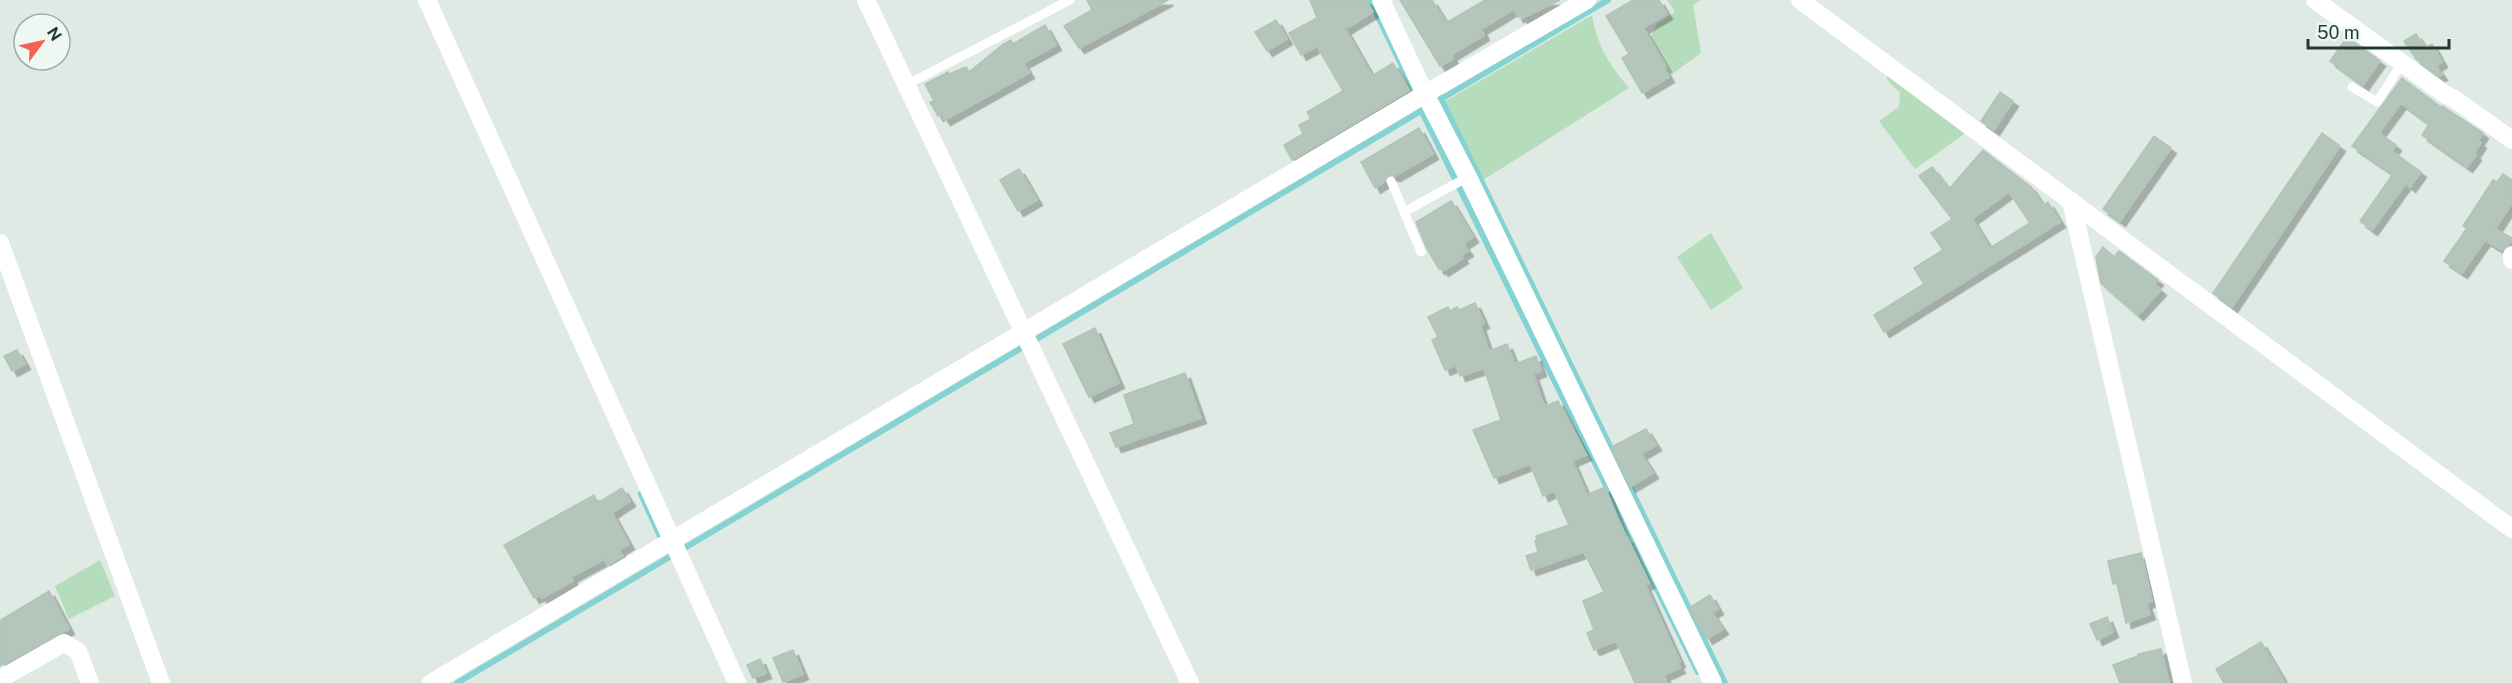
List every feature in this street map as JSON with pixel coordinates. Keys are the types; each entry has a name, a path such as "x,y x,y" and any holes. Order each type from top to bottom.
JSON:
{"street":[{"path":"427,0 737,683"},
{"path":"866,0 1190,683"},
{"path":"1381,0 1428,101 1460,181 1713,683"},
{"path":"431,683 676,549 1026,338 1428,101 1587,0"},
{"path":"1800,0 2512,529"},
{"path":"2315,0 2400,66 2456,100 2512,140"},
{"path":"2071,201 2183,683"},
{"path":"0,243 161,683"},
{"path":"2512,255 2510,259 2512,260"},
{"path":"0,679 64,644 78,651 90,683"}],"lane":[{"path":"906,85 1071,0"},
{"path":"2352,87 2377,102 2400,66"},
{"path":"1391,181 1421,252"},
{"path":"1404,212 1460,181"}],"green space":[{"path":"1667,0 1701,0 1693,5 1701,53 1672,74 1651,37 1656,25 1675,12"},
{"path":"1592,15 1597,37 1605,54 1629,88 1483,180 1446,101"},
{"path":"1887,74 1965,132 1915,169 1879,121 1899,107 1900,93 1887,80"},
{"path":"1711,233 1743,288 1711,310 1677,257"},
{"path":"100,560 115,596 69,619 55,586"}],"building":[{"path":"1087,0 1168,0 1079,48 1064,26 1092,10"},
{"path":"1310,0 1366,0 1373,12 1345,29 1372,76 1393,63 1409,90 1292,160 1284,145 1303,134 1299,125 1311,119 1307,112 1343,91 1317,46 1301,55 1289,33 1317,18"},
{"path":"1400,0 1432,0 1446,23 1485,0 1560,0 1522,18 1518,17 1514,9 1481,29 1484,35 1451,55 1453,59 1440,66"},
{"path":"1633,0 1659,0 1667,14 1643,28 1666,67 1664,68 1669,77 1642,93 1622,58 1629,54 1606,16"},
{"path":"1276,20 1287,39 1267,51 1255,32"},
{"path":"1045,25 1056,45 1023,63 1029,73 945,120 941,114 938,116 930,102 934,101 925,84 948,72 949,74 966,67 969,72 1002,45 1011,40 1013,44"},
{"path":"2416,34 2425,48 2432,44 2442,62 2436,66 2442,75 2439,76 2416,59 2404,41"},
{"path":"2347,37 2380,61 2363,85 2330,61"},
{"path":"2402,78 2441,107 2483,133 2478,141 2481,143 2474,153 2476,155 2467,167 2422,135 2429,124 2401,103 2379,133 2396,145 2392,151 2421,172 2410,187 2406,183 2372,230 2360,221 2393,174 2352,146"},
{"path":"2000,92 2013,101 1994,130 1981,121"},
{"path":"1419,128 1433,154 1395,176 1388,175 1384,182 1375,188 1361,162"},
{"path":"2322,133 2340,146 2232,307 2213,293"},
{"path":"2154,136 2171,148 2120,221 2103,209"},
{"path":"1983,150 2031,187 2043,206 2048,202 2060,222 1884,332 1874,315 1924,284 1914,268 1943,250 1931,233 1952,219 1919,176 1932,167 1949,189","holes":["2009,192 2030,223 1990,248 1972,219"]},
{"path":"1019,169 1037,200 1018,211 1000,180"},
{"path":"2503,174 2512,180 2512,203 2495,229 2512,238 2512,241 2502,250 2485,240 2462,273 2444,261 2467,228 2463,226 2493,180 2497,182"},
{"path":"1451,201 1473,237 1463,244 1468,251 1461,255 1463,258 1443,271 1439,269 1427,249 1416,222"},
{"path":"2103,247 2114,257 2119,251 2158,280 2154,284 2161,290 2138,315 2101,283 2096,257"},
{"path":"1475,303 1484,323 1480,325 1489,351 1507,344 1515,364 1536,356 1541,371 1533,374 1543,403 1546,406 1558,401 1586,455 1572,461 1587,495 1605,487 1626,538 1649,583 1645,585 1680,662 1677,663 1680,668 1664,675 1667,683 1635,683 1616,641 1594,650 1587,633 1594,630 1583,601 1604,592 1584,552 1531,570 1526,556 1538,552 1536,536 1569,525 1554,491 1543,496 1530,464 1494,478 1473,430 1501,420 1484,368 1460,376 1456,365 1445,370 1432,340 1438,337 1428,317 1448,307 1450,311 1457,307 1459,310"},
{"path":"1095,328 1119,383 1089,397 1063,344"},
{"path":"17,350 25,364 12,371 4,356"},
{"path":"1185,373 1201,418 1116,447 1110,433 1134,424 1124,395"},
{"path":"1646,429 1656,445 1641,454 1653,473 1630,487 1611,447"},
{"path":"622,488 630,501 612,513 629,544 619,550 623,556 608,565 604,559 571,577 573,581 542,598 540,595 534,598 504,545 594,495 598,503"},
{"path":"2141,553 2152,601 2146,603 2150,614 2126,623 2117,583 2113,584 2108,561"},
{"path":"49,591 69,629 0,666 1,620"},
{"path":"1710,595 1718,609 1712,613 1723,629 1707,639 1689,608"},
{"path":"2107,617 2113,632 2097,640 2090,624"},
{"path":"2261,642 2285,683 2224,683 2216,669"},
{"path":"2161,649 2169,683 2120,683 2113,665 2138,656 2138,654"},
{"path":"793,650 803,674 783,682 773,658"},
{"path":"760,659 766,673 753,678 747,665"}],"waterway":[{"path":"1370,0 1412,87"},
{"path":"457,683 1608,0"},
{"path":"1441,98 1725,683"},
{"path":"1421,110 1698,672"},
{"path":"641,494 660,536"}]}
